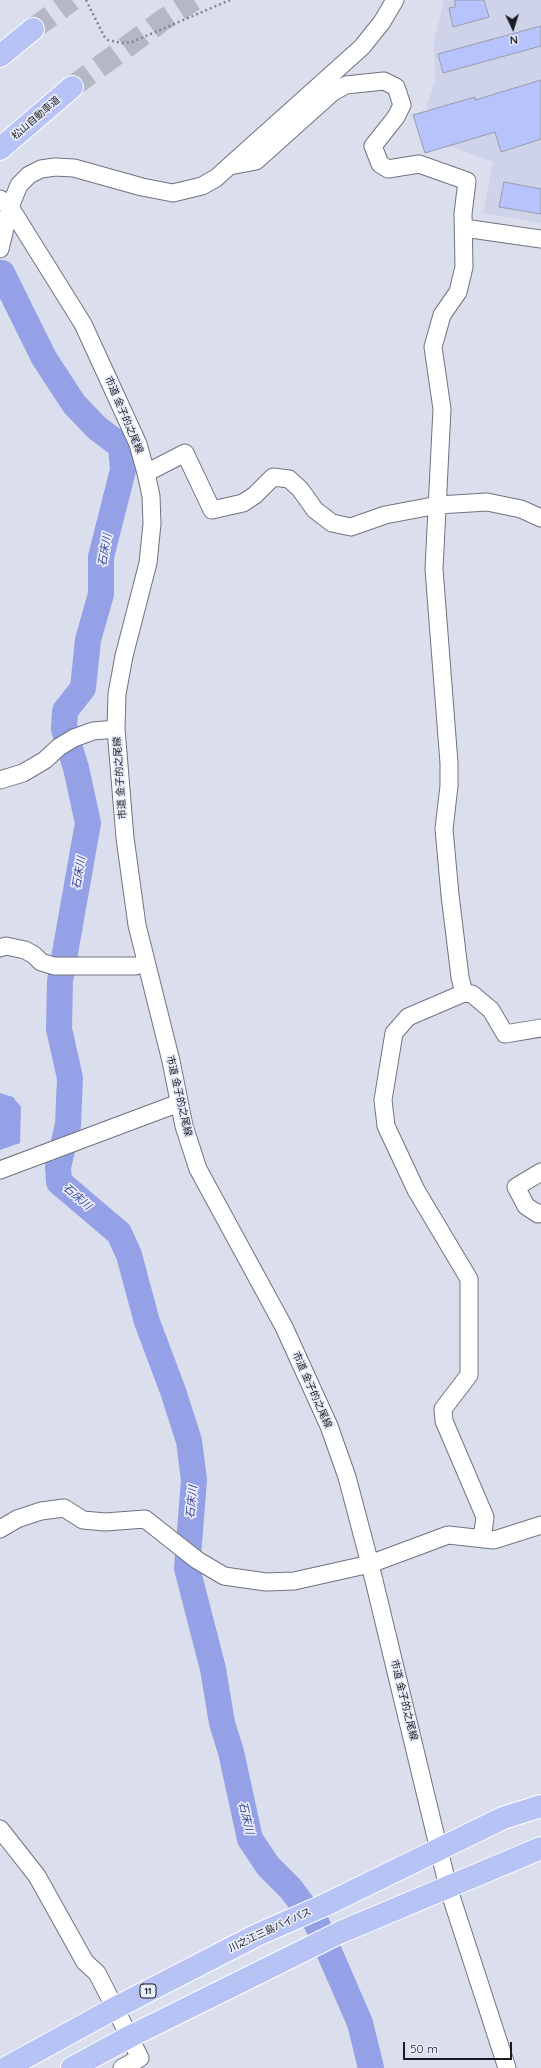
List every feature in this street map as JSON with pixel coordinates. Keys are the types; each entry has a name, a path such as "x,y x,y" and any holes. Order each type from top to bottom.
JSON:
{"highway":[{"path":"0,56 33,29"},
{"name":"松山自動車道","path":"0,149 72,87"},
{"name":"川之江三島バイパス","path":"6,2068 115,2008 257,1935 294,1920 503,1818 541,1806"},
{"path":"72,2068 129,2037 302,1950 341,1932 541,1848"}],"street":[{"path":"0,249 5,203 29,175 41,169 54,167 74,168 142,187 173,193 202,186 230,166 362,47 382,22 395,0"},
{"path":"230,166 256,161 333,92 346,85 384,81 396,87 402,105 396,117 373,146 380,164 388,169 419,164 466,181 463,214 464,267 458,292 442,315 434,347 442,409 434,569 449,778 444,829 450,902 460,977 464,992"},
{"name":"市道 金子的之尾線","path":"5,203 83,324 138,444 151,496 152,524 148,563 124,656 117,694 116,729 125,838 137,925 171,1061 184,1126 198,1169 284,1328 329,1426 347,1477 440,1848 448,1887 507,2068"},
{"path":"464,228 541,239"},
{"path":"146,473 186,454 212,510 243,503 255,495 273,478 289,479 300,489 314,510 332,523 351,526 385,515 438,505 487,502 521,509 541,518"},
{"path":"0,780 23,773 45,760 60,747 74,738 93,731 116,729"},
{"path":"0,948 6,946 25,950 34,955 41,962 54,966 136,966"},
{"path":"482,1539 485,1517 444,1421 443,1410 469,1375 469,1279 416,1190 386,1126 384,1100 394,1033 408,1017 464,992 472,994 491,1010 505,1034 541,1028"},
{"path":"0,1170 71,1145 179,1103"},
{"path":"541,1172 516,1187 526,1206 538,1214 541,1213"},
{"path":"0,1529 17,1519 41,1511 64,1508 83,1520 105,1522 145,1519 197,1560 224,1576 266,1582 294,1581 370,1564 448,1535 494,1540 541,1525"},
{"path":"0,1829 37,1876 85,1962 96,1973 115,2008 140,2058 122,2068"}],"path":[{"path":"86,0 104,36 108,40 122,43 132,42 230,0"}],"shaded area":[{"path":"444,0 541,0 541,223 483,213 493,162 436,141 427,105 435,81 434,42"}],"water":[{"path":"0,1093 13,1097 21,1107 20,1143 0,1150"}],"building":[{"path":"455,0 484,0 489,17 453,27 449,8 455,7"},
{"path":"541,26 541,46 443,73 438,54"},
{"path":"541,80 541,139 501,152 495,132 425,153 413,115 475,97 475,100"},
{"path":"504,182 541,189 541,214 499,207"}],"waterway":[{"name":"石床川","path":"2,273 44,358 74,404 97,428 121,446 123,470 101,557 101,594 88,640 83,688 65,711 64,729 76,768 88,823 60,981 59,1029 70,1078 68,1125 58,1167 59,1182 119,1233 129,1255 147,1322 173,1391 189,1441 194,1480 187,1568 213,1669 222,1723 231,1752 250,1839 268,1866 291,1889 317,1924 360,2023 371,2068"}],"tunnel":[{"path":"33,29 72,0"},
{"path":"72,87 163,20 194,0"}]}
